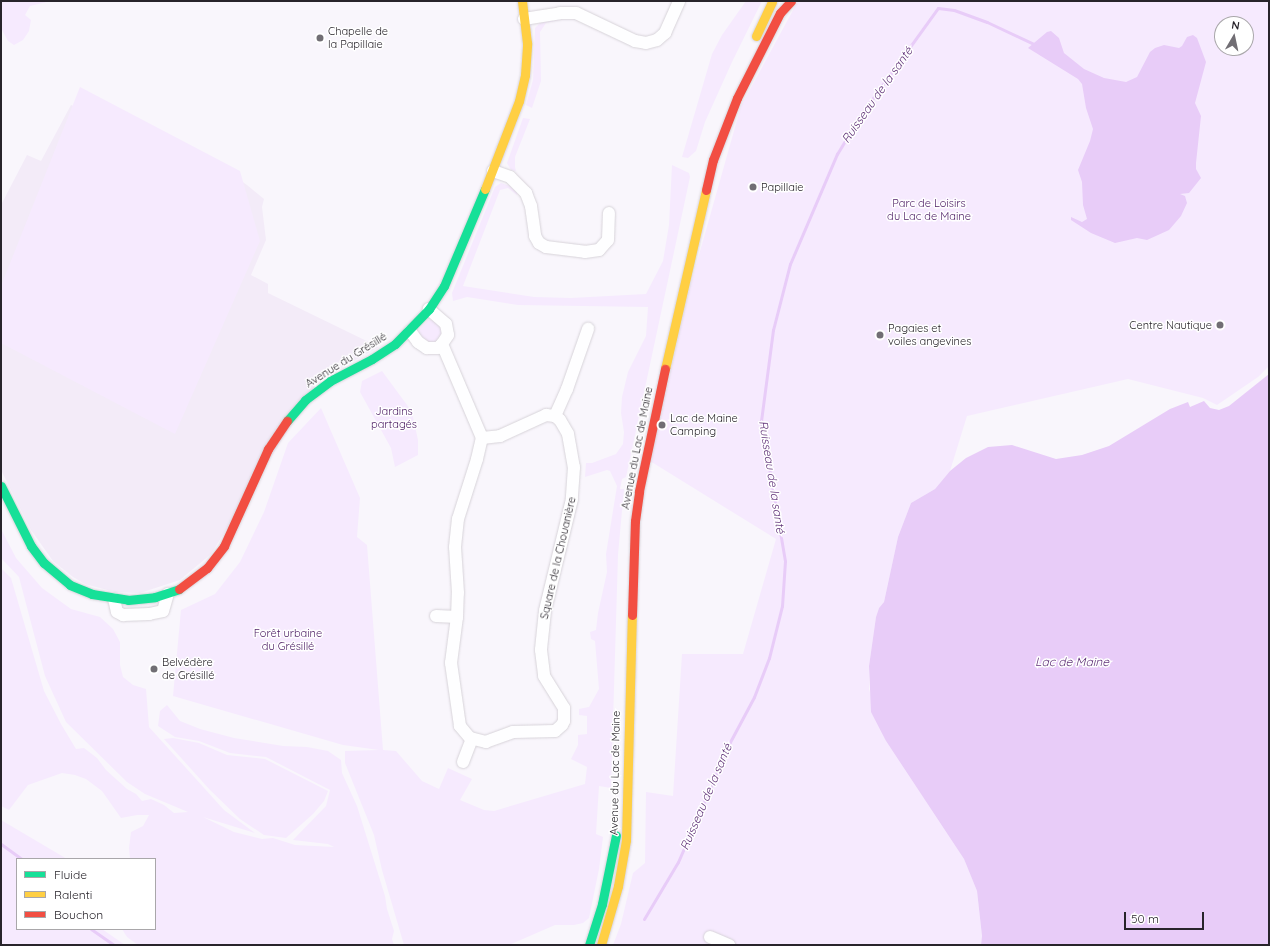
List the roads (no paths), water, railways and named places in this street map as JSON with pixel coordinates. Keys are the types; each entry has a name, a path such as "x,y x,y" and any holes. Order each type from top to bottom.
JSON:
{"street":[{"name":"Avenue du Grésillé","path":"168,594 199,576 216,558 224,546 240,513 268,449 294,411 324,386 372,359 395,344 410,331 429,308 444,286 493,171 514,118 522,92 527,56 522,1"},
{"path":"524,19 571,6 586,17 635,41 646,43 657,40 665,33 679,1"},
{"path":"752,45 772,1"},
{"name":"Avenue du Lac de Maine","path":"602,945 618,886 626,840 635,521 639,491 690,250 713,160 737,98 780,13 791,1"},
{"path":"493,171 510,177 526,193 531,206 535,236 539,243 546,247 586,252 599,250 606,244 610,236 609,213"},
{"name":"Avenue du Lac de Maine","path":"589,945 603,898 615,841 617,822 624,608 630,507 638,451 696,190"},
{"path":"410,331 418,342 427,348 438,348 442,344 448,335 446,324 429,308"},
{"path":"482,438 500,436 546,415 555,416 567,389 588,329"},
{"path":"442,344 482,438 478,459 458,519 455,547 458,593 457,617 451,663 460,726 472,739 463,762"},
{"name":"Square de la Chouanière","path":"472,739 486,742 513,732 550,732 559,729 564,721 564,708 544,676 542,655 545,611 572,499 573,486 574,467 570,441 564,426 555,416"},
{"path":"1,486 31,546 52,571 81,590 114,600 117,612 123,615 149,614 163,611 168,594"},
{"path":"436,616 457,617"},
{"path":"710,937 729,945"}],"water":[{"path":"1051,31 1059,38 1064,53 1084,69 1104,78 1126,82 1137,77 1150,52 1155,48 1164,45 1179,48 1182,46 1187,37 1193,35 1197,38 1206,62 1195,103 1201,116 1196,169 1201,178 1189,193 1180,194 1185,196 1187,203 1181,216 1169,230 1147,240 1137,238 1115,243 1091,233 1071,220 1071,217 1082,222 1087,219 1083,205 1082,182 1078,170 1090,141 1093,129 1086,108 1082,84 1078,79 1028,48 1047,32"},
{"name":"Lac de Maine","path":"1269,374 1269,945 981,945 982,936 977,891 964,859 886,741 871,712 869,666 876,617 879,608 884,602 898,537 911,503 935,489 950,471 966,458 988,447 1012,445 1056,459 1082,455 1109,446 1170,409 1188,402 1190,407 1204,401 1210,408 1219,410 1229,406"}],"waterway":[{"name":"Ruisseau de la santé","path":"644,919 678,862 730,742 754,697 769,658 782,606 785,561 761,421 773,330 790,264 837,154 860,116 938,8 954,10 987,22 1034,44"},
{"name":"Ruisseau de la santé","path":"1,844 21,858"},
{"name":"Ruisseau de la santé","path":"92,930 114,945"}],"place":[{"name":"Chapelle de la Papillaie","path":"320,38"},
{"name":"Papillaie","path":"753,187"},
{"name":"Centre Nautique","path":"1220,325"},
{"name":"Pagaies et voiles angevines","path":"880,335"},
{"name":"Lac de Maine Camping","path":"662,425"},
{"name":"Belvédère de Grésillé","path":"154,669"}],"park label":[{"name":"Parc de Loisirs du Lac de Maine","path":"929,210"},
{"name":"Jardins partagés","path":"394,418"},
{"name":"Forêt urbaine du Grésillé","path":"288,640"}]}
